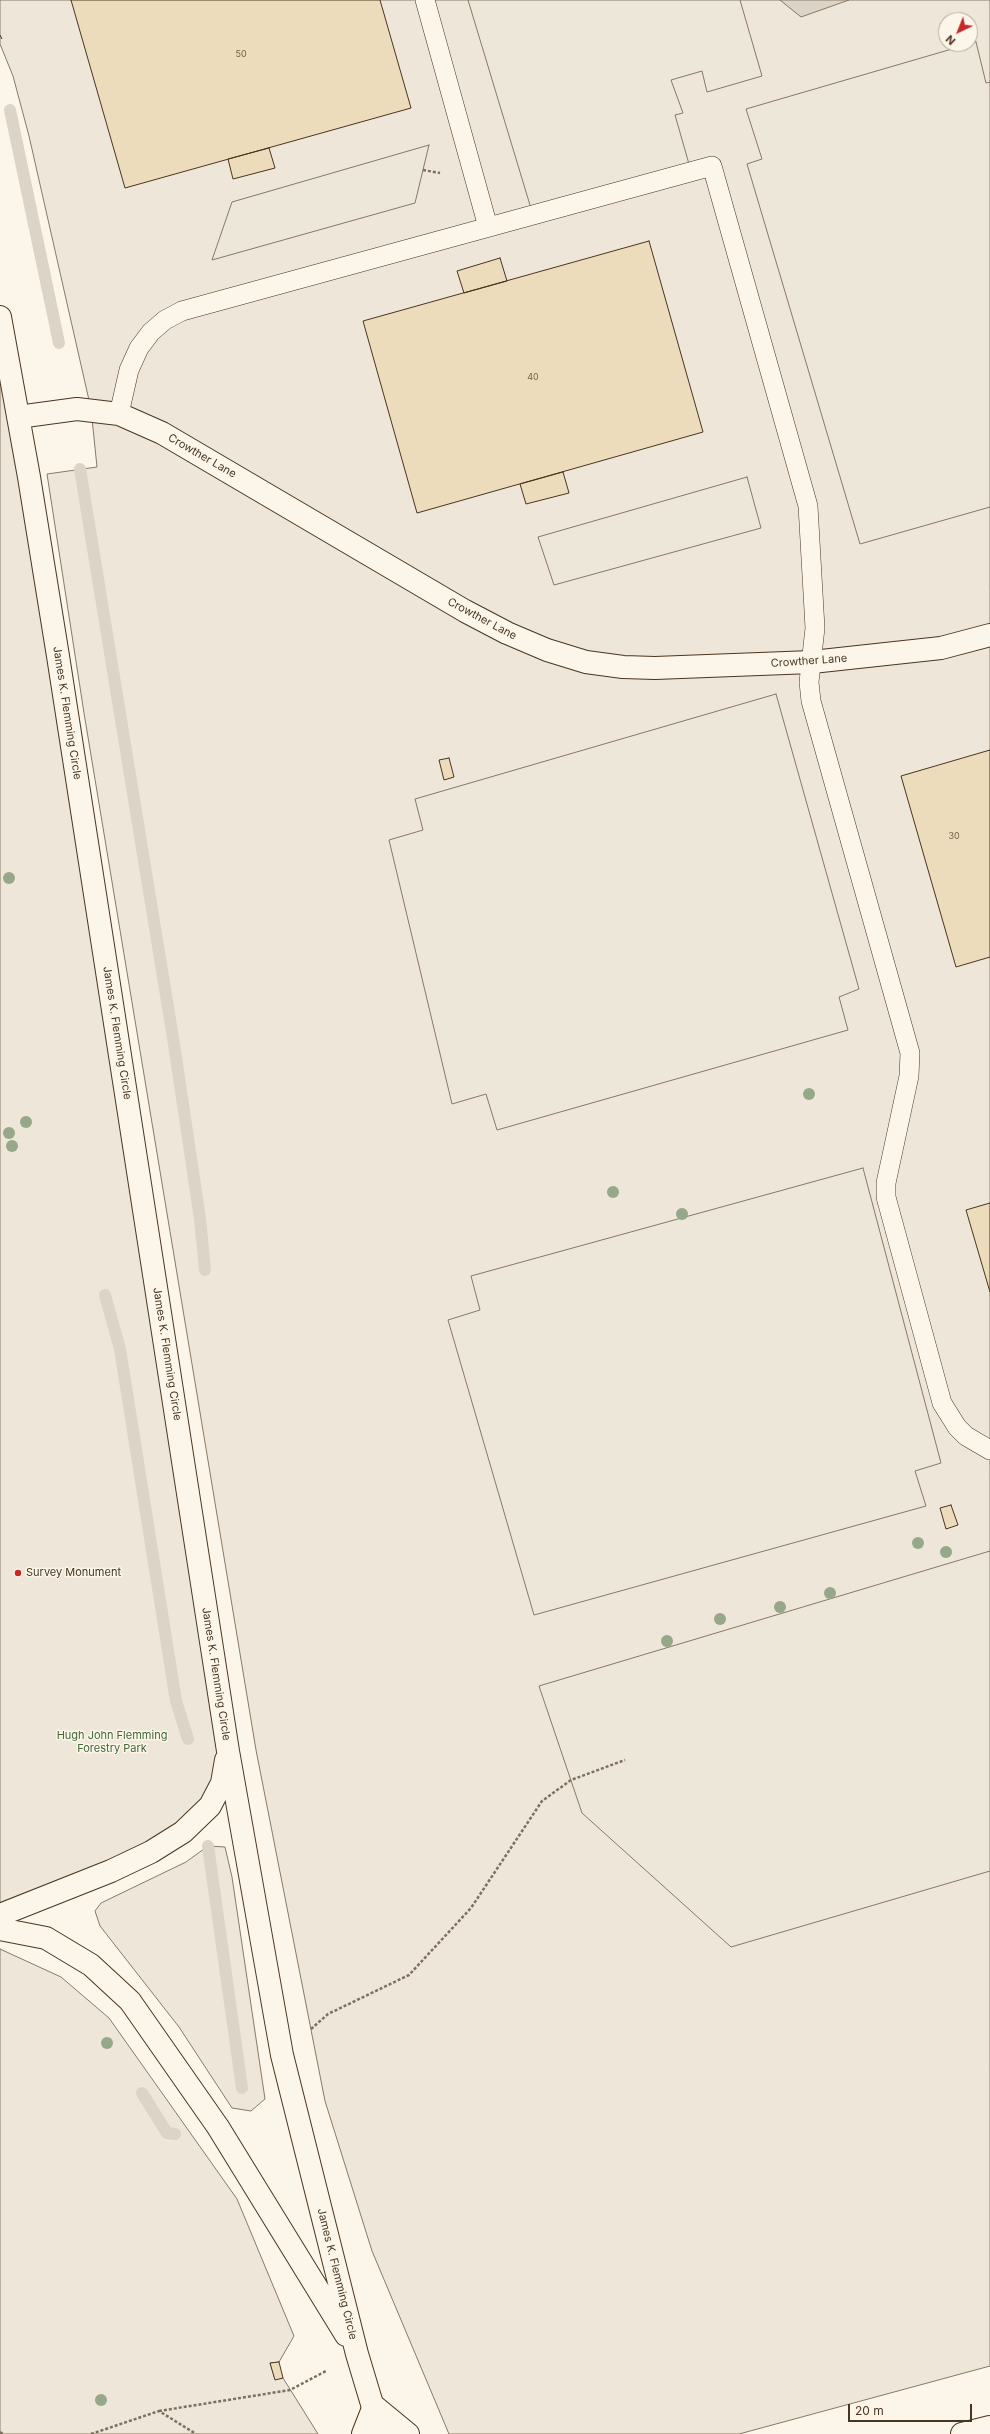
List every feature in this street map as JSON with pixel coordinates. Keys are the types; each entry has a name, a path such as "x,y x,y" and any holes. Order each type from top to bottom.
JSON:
{"street":[{"name":"James K. Flemming Circle","path":"0,317 60,664 228,1751 282,2055 358,2354"},
{"name":"Crowther Lane","path":"18,417 77,409 119,414 182,443 465,611 507,633 547,650 586,662 629,667 812,662 941,648 990,635"},
{"name":"James K. Flemming Circle","path":"0,1915 111,1871 151,1852 183,1832 210,1806 222,1783 228,1751"},
{"name":"James K. Flemming Circle","path":"0,1929 46,1938 91,1965 130,2001 218,2127 358,2354"},
{"path":"358,2354 381,2434"},
{"path":"363,2434 374,2406"},
{"path":"374,2406 408,2434"},
{"path":"962,2434 990,2426"}],"lane":[{"path":"425,0 488,227"},
{"path":"119,414 129,370 139,348 160,324 182,311 712,166 805,490 810,516 816,628 809,682 811,701 910,1053 909,1076 886,1183 886,1197 942,1403 956,1426 966,1436 990,1450"}],"path":[{"path":"282,2055 328,2014 409,1975 471,1908 542,1801 572,1780 625,1760"},
{"path":"91,2434 159,2411 290,2390 358,2354"},
{"path":"159,2411 196,2434"}],"green space":[{"path":"0,0 990,0 990,2366 739,2434 449,2434 372,2251 325,2101 256,1750 84,713 47,474 97,467 91,409 29,136 13,76 0,44"},
{"name":"Hugh John Flemming Forestry Park","path":"0,317 10,364 222,1783 183,1832 0,1915"},
{"path":"208,1846 225,1847 232,1877 265,2099 251,2111 232,2108 179,2027 100,1926 95,1911 101,1903 186,1862"},
{"path":"0,1949 61,1977 109,2018 237,2199 294,2336 279,2362 270,2363 275,2379 283,2378 318,2434 0,2434"}],"shaded area":[{"path":"468,0 740,0 762,76 707,92 702,71 671,80 683,113 675,115 691,171 533,215"},
{"path":"780,0 849,0 801,17"},
{"path":"978,50 986,83 990,82 990,507 860,544 747,164 762,159 746,109 942,52 978,52"},
{"path":"429,145 415,203 212,260 232,202"},
{"path":"747,477 761,528 554,585 538,537"},
{"path":"776,694 859,989 839,997 848,1030 497,1130 486,1094 452,1104 389,840 423,830 415,799"},
{"path":"863,1168 941,1463 915,1471 926,1506 534,1615 448,1320 480,1310 471,1276"},
{"path":"990,1551 990,1871 731,1947 582,1813 539,1686"}],"building":[{"path":"71,0 380,0 411,108 125,188"},
{"path":"269,148 275,168 233,179 228,159"},
{"path":"649,241 703,432 417,513 363,321"},
{"path":"500,258 507,281 464,293 457,271"},
{"path":"563,472 569,493 526,504 520,484"},
{"path":"990,750 990,957 956,967 901,776"},
{"path":"449,758 454,777 444,780 439,760"},
{"path":"990,1203 990,1292 966,1210"},
{"path":"951,1505 958,1525 946,1529 940,1508"},
{"path":"279,2362 283,2378 275,2380 270,2363"}],"waterway":[{"path":"10,110 59,343"},
{"path":"80,469 174,1044 200,1219 205,1270"},
{"path":"105,1295 120,1349 176,1701 188,1739"},
{"path":"208,1846 242,2088"},
{"path":"142,2093 167,2133 175,2134"}],"fence":[{"path":"0,35 2,39"}],"place":[{"name":"Survey Monument","path":"18,1573"}]}
